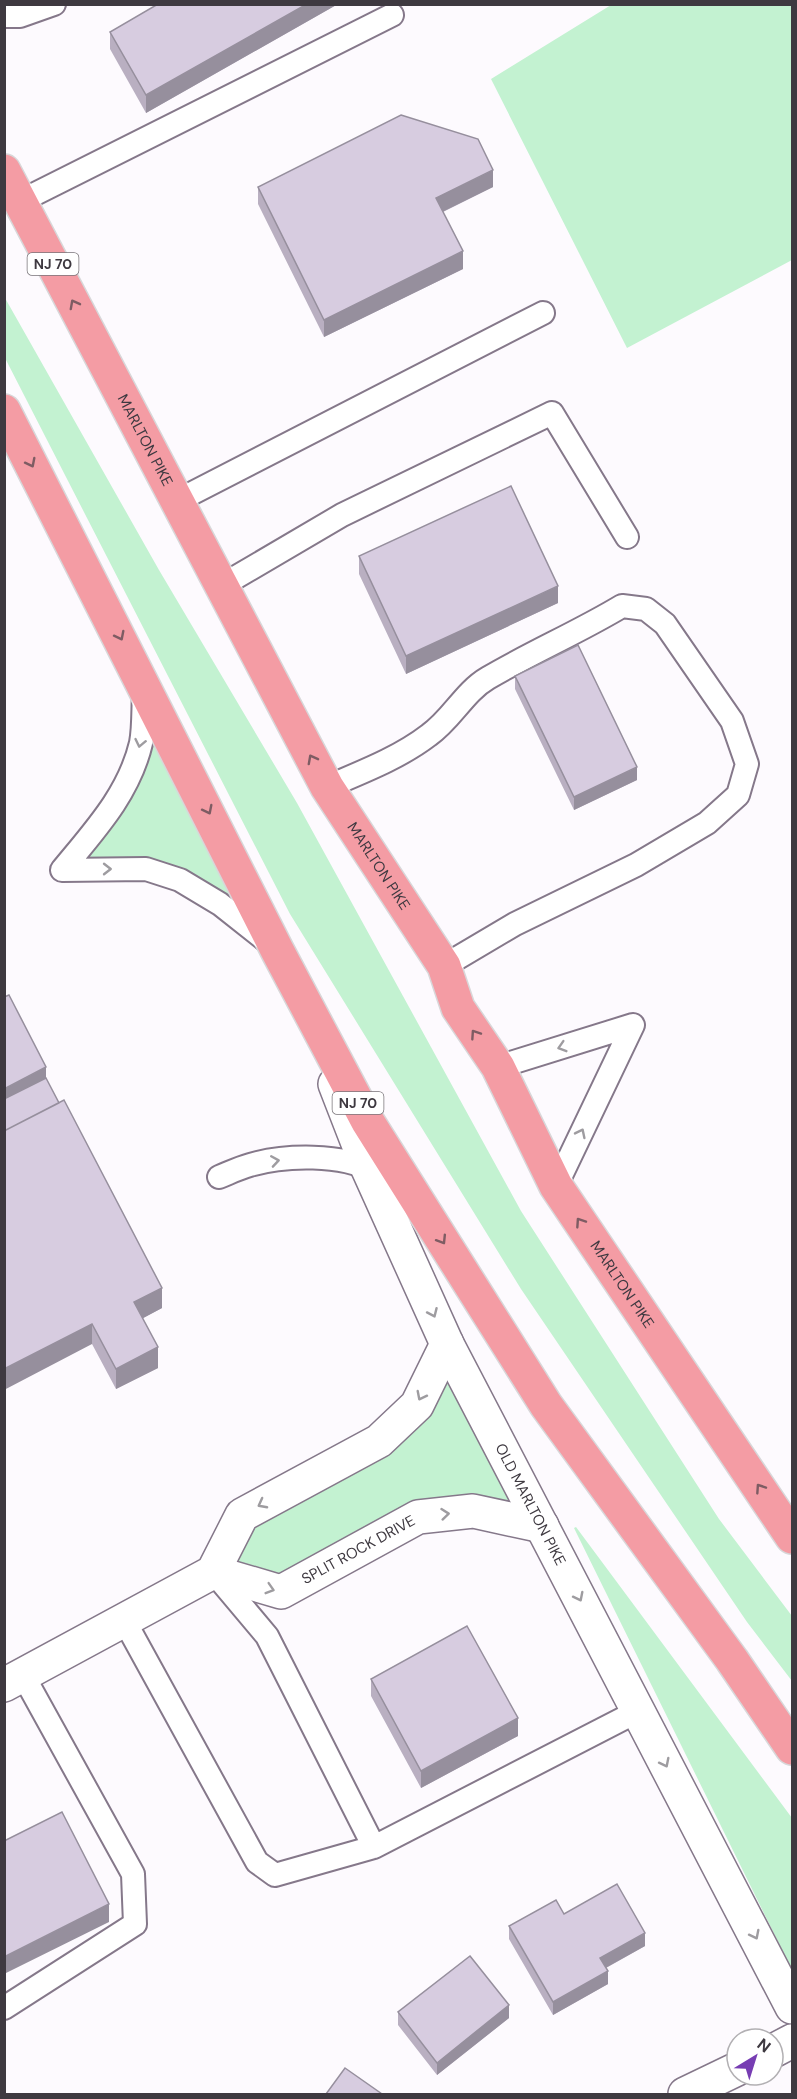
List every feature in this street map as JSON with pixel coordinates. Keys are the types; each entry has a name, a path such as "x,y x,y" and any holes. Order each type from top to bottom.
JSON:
{"highway":[{"name":"MARLTON PIKE","path":"4,171 327,788 444,966 458,1008 498,1067 556,1186 792,1537"},
{"name":"NJ 70","path":"4,411 297,988 368,1122 546,1405 732,1660 792,1748"}],"street":[{"name":"OLD MARLTON PIKE","path":"297,988 368,1169 447,1344 792,2007"},
{"path":"14,1680 213,1572 242,1515 379,1441 417,1405 447,1344"},
{"name":"SPLIT ROCK DRIVE","path":"213,1572 281,1592 418,1517 473,1511 542,1526"},
{"path":"685,2094 725,2075"}],"lane":[{"path":"4,16 20,16 54,4"},
{"path":"21,201 392,15"},
{"path":"177,501 543,313"},
{"path":"221,586 342,516 552,413 627,537"},
{"path":"327,788 394,758 430,735 450,717 464,697 486,679 622,606 646,609 666,624 732,721 747,764 738,795 707,823 636,865 515,924 444,966"},
{"path":"145,685 141,743 128,780 114,806 62,870 146,869 180,880 219,904 278,950"},
{"path":"498,1067 633,1025 556,1186"},
{"path":"219,1177 251,1165 298,1157 348,1162 368,1169 416,1199"},
{"path":"213,1572 267,1636 374,1847"},
{"path":"124,1620 256,1862 275,1875 374,1847 638,1711"},
{"path":"4,2008 135,1924 133,1874 14,1680"}],"green space":[{"path":"611,5 792,5 792,260 627,348 491,79"},
{"path":"5,298 159,570 297,803 521,1211 719,1519 792,1616 792,1681 747,1622 521,1289 290,914 5,358"},
{"path":"145,685 277,950 180,880 62,870 114,805"},
{"path":"447,1344 542,1526 473,1511 281,1592 214,1572 242,1515 379,1441"},
{"path":"576,1527 792,1818 792,1970 574,1528"}],"building":[{"path":"158,4 307,4 146,95 110,32"},
{"path":"401,115 478,139 493,170 436,198 463,251 324,320 258,187"},
{"path":"511,486 558,586 406,656 359,556"},
{"path":"578,645 637,767 574,797 515,676"},
{"path":"9,995 46,1067 4,1089 4,997"},
{"path":"46,1078 59,1103 4,1131 4,1099"},
{"path":"64,1100 162,1288 134,1302 158,1347 116,1369 92,1324 4,1369 4,1131"},
{"path":"467,1626 518,1718 421,1771 371,1679"},
{"path":"62,1812 109,1904 4,1957 4,1841"},
{"path":"617,1884 645,1933 600,1958 608,1971 553,2002 509,1926 556,1900 564,1914"},
{"path":"470,1956 509,2005 437,2063 398,2012"},
{"path":"345,2068 382,2094 326,2094"}]}
